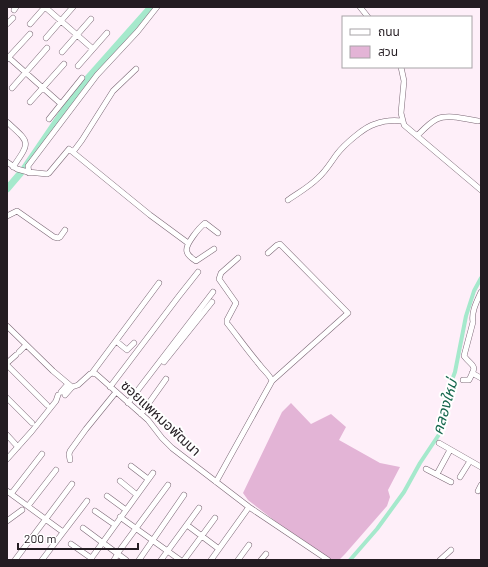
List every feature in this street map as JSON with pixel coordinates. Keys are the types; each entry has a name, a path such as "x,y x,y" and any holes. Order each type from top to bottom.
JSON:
{"street":[{"path":"30,24 45,7 93,49"},
{"path":"46,38 73,7"},
{"path":"28,172 28,166 89,85 143,25 157,7"},
{"path":"360,7 367,16"},
{"path":"7,24 13,18"},
{"path":"62,52 91,18"},
{"path":"78,66 107,33"},
{"path":"30,34 8,58 26,72 61,104"},
{"path":"12,88 47,48"},
{"path":"30,102 64,64"},
{"path":"73,152 113,91 136,68"},
{"path":"401,68 404,81 402,117 406,128 481,190"},
{"path":"49,119 82,78"},
{"path":"288,200 318,178 346,144 369,127 402,117"},
{"path":"417,136 430,124 438,119 446,117 478,121"},
{"path":"7,122 21,134 26,142 24,151 15,168"},
{"path":"7,162 15,168 28,172 47,174 69,149 156,220 188,243"},
{"path":"7,216 17,210 54,237 58,238 65,230"},
{"path":"214,249 196,261 188,254 186,247 205,223 218,232"},
{"path":"216,482 272,382 348,313 280,244 276,245 268,253"},
{"path":"238,258 221,273 219,279 236,303 227,320 227,323 271,378 272,382"},
{"path":"110,387 198,272"},
{"path":"7,458 56,401 60,400 62,395 70,386 78,385 92,373 159,283"},
{"path":"129,404 213,292"},
{"path":"463,380 469,380 474,366 464,356 473,322 472,318 481,292"},
{"path":"129,404 212,302"},
{"path":"7,326 70,386"},
{"path":"116,342 127,350 134,343"},
{"path":"26,345 7,364 46,405"},
{"name":"ซอยแพหมอพัฒนา","path":"92,373 97,375 152,424 166,442 216,482 249,507 328,560"},
{"path":"472,373 481,378"},
{"path":"141,414 166,379"},
{"path":"70,460 70,451 116,392"},
{"path":"7,398 32,423"},
{"path":"7,435 18,447"},
{"path":"439,443 481,467"},
{"path":"436,474 450,450"},
{"path":"42,454 9,492 63,532"},
{"path":"460,477 470,461"},
{"path":"131,466 148,479"},
{"path":"426,468 451,482"},
{"path":"28,506 56,470"},
{"path":"71,544 90,559 153,473"},
{"path":"120,481 137,494"},
{"path":"14,560 72,484"},
{"path":"114,560 168,485"},
{"path":"478,490 481,485"},
{"path":"139,560 184,495"},
{"path":"108,496 126,510"},
{"path":"42,560 87,501"},
{"path":"211,560 249,507"},
{"path":"161,560 199,508"},
{"path":"7,521 22,510"},
{"path":"95,511 115,525"},
{"path":"120,517 180,560"},
{"path":"184,560 215,518"},
{"path":"187,525 219,549"},
{"path":"83,528 126,560"},
{"path":"238,560 249,545"},
{"path":"440,560 451,550"},
{"path":"261,560 266,554"}],"green space":[{"path":"291,403 311,424 331,414 346,427 339,440 380,463 400,467 388,490 390,497 387,506 339,560 332,560 275,521 248,500 243,493 282,412"}],"waterway":[{"path":"7,189 24,169 80,87 151,7"},
{"name":"คลองใหม่","path":"350,560 377,529 404,492 420,463 440,433 443,425 444,401 455,372 466,316 474,291 481,278"}]}
